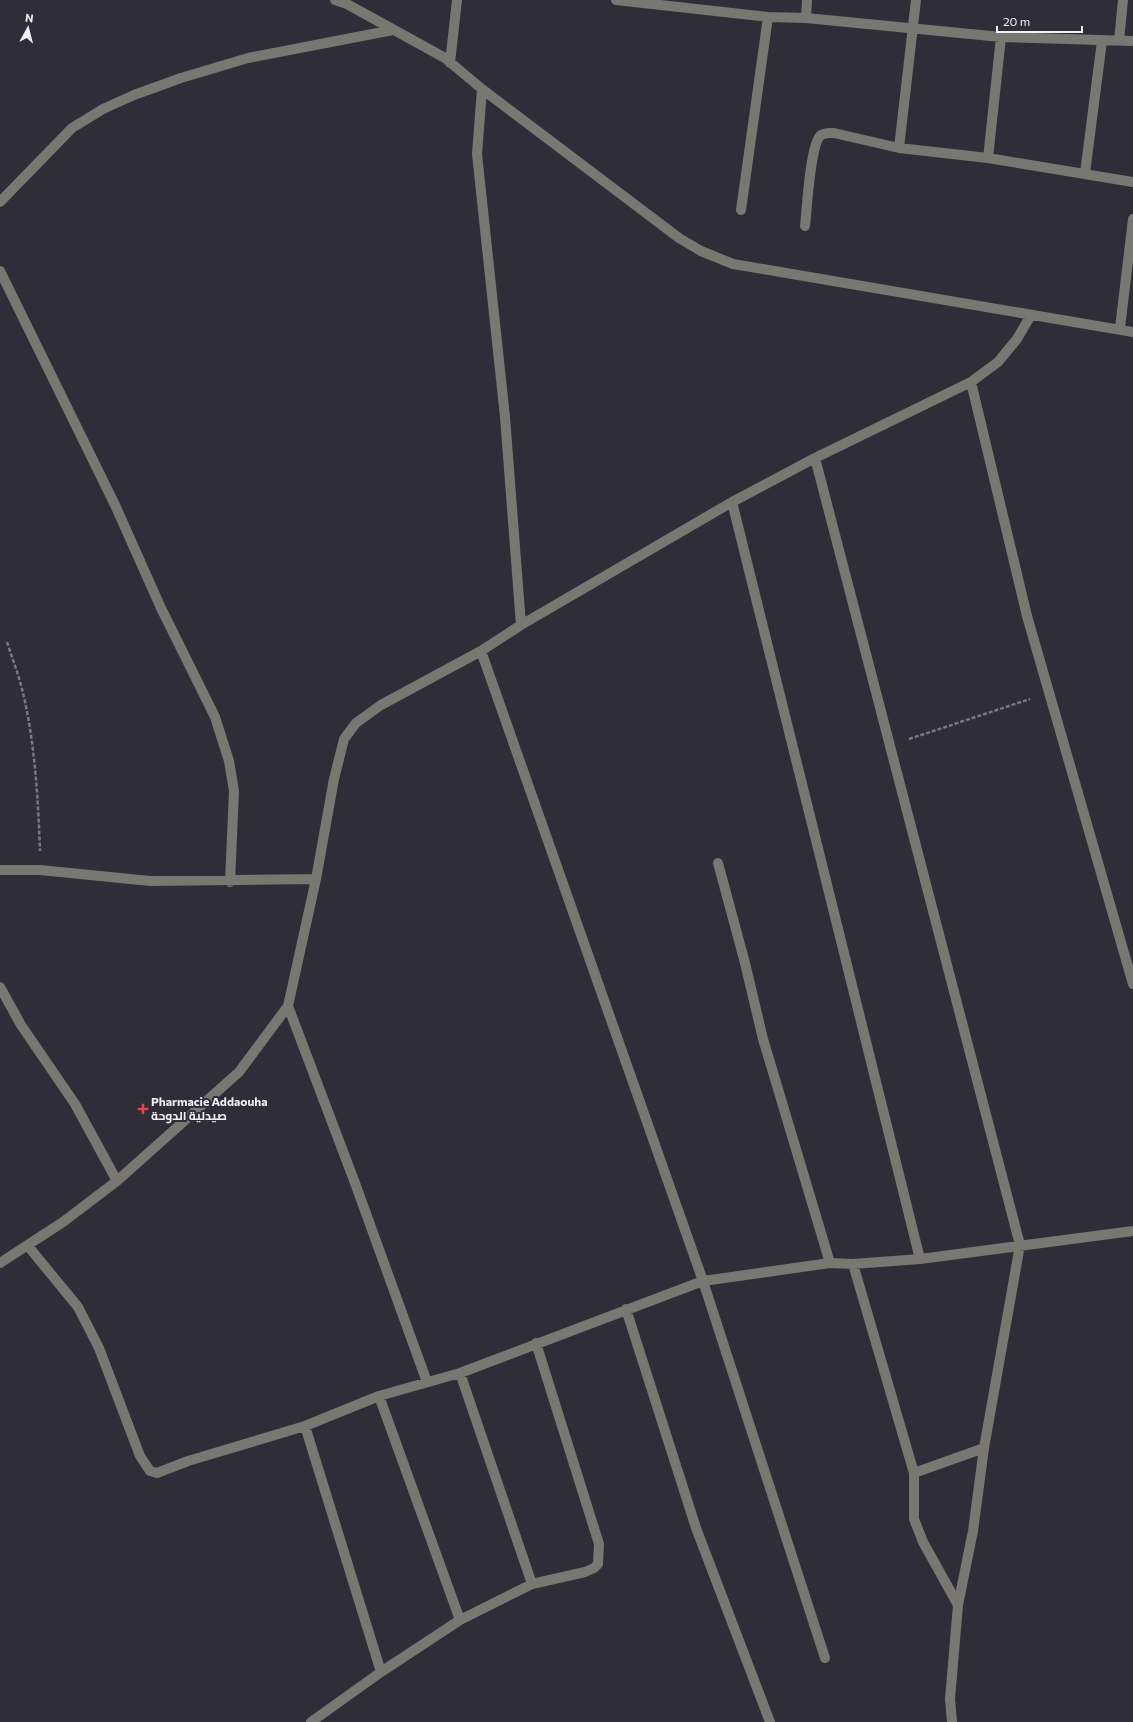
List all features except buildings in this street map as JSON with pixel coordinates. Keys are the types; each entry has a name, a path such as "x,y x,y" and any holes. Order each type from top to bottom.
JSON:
{"street":[{"path":"335,0 347,4 445,58 482,90 679,238 701,251 734,264 1031,315 1120,328 1133,332"},
{"path":"450,63 457,0"},
{"path":"616,0 768,17 806,18 1001,37 1133,42"},
{"path":"806,18 807,0"},
{"path":"899,148 914,28 916,0"},
{"path":"1119,41 1124,0"},
{"path":"740,210 768,17"},
{"path":"0,202 72,128 97,112 134,94 248,58 393,30"},
{"path":"988,158 1001,37"},
{"path":"1085,173 1102,42"},
{"path":"482,90 477,154 505,417 521,625"},
{"path":"805,226 813,156 816,143 821,134 834,133 899,148 988,158 1133,182"},
{"path":"1120,328 1133,219"},
{"path":"0,271 115,505 161,608 215,718 229,761 234,790 230,882"},
{"path":"0,1263 63,1222 117,1180 239,1072 288,1006 316,879 334,779 344,739 356,723 381,705 481,651 521,625 732,502 815,458 971,382 998,362 1017,339 1031,315"},
{"path":"971,382 1026,608 1133,984"},
{"path":"815,458 1020,1245 984,1448 973,1532 958,1605 950,1699 952,1722"},
{"path":"732,502 920,1259"},
{"path":"481,651 703,1281 824,1658"},
{"path":"718,863 745,963 763,1039 830,1263"},
{"path":"0,870 40,870 150,881 230,882 316,879"},
{"path":"0,987 21,1025 75,1104 117,1180"},
{"path":"288,1006 356,1183 427,1382"},
{"path":"28,1246 78,1307 99,1348 144,1465 150,1471 157,1473 188,1461 305,1426 379,1396 460,1372 703,1281 830,1263 853,1264 920,1259 1133,1231"},
{"path":"853,1264 914,1473 914,1519 923,1542 958,1605"},
{"path":"626,1309 696,1528 770,1722"},
{"path":"311,1722 381,1672 460,1620 532,1584 594,1568 598,1564 599,1544 594,1526 536,1343"},
{"path":"460,1372 532,1584"},
{"path":"379,1396 460,1620"},
{"path":"305,1426 381,1672"},
{"path":"914,1473 984,1448"}],"path":[{"path":"7,642 22,689 29,724 39,818 40,870"},
{"path":"890,745 1049,693"}],"place":[{"name":"Pharmacie Addaouha صيدلية الدوحة","path":"143,1109"}]}
